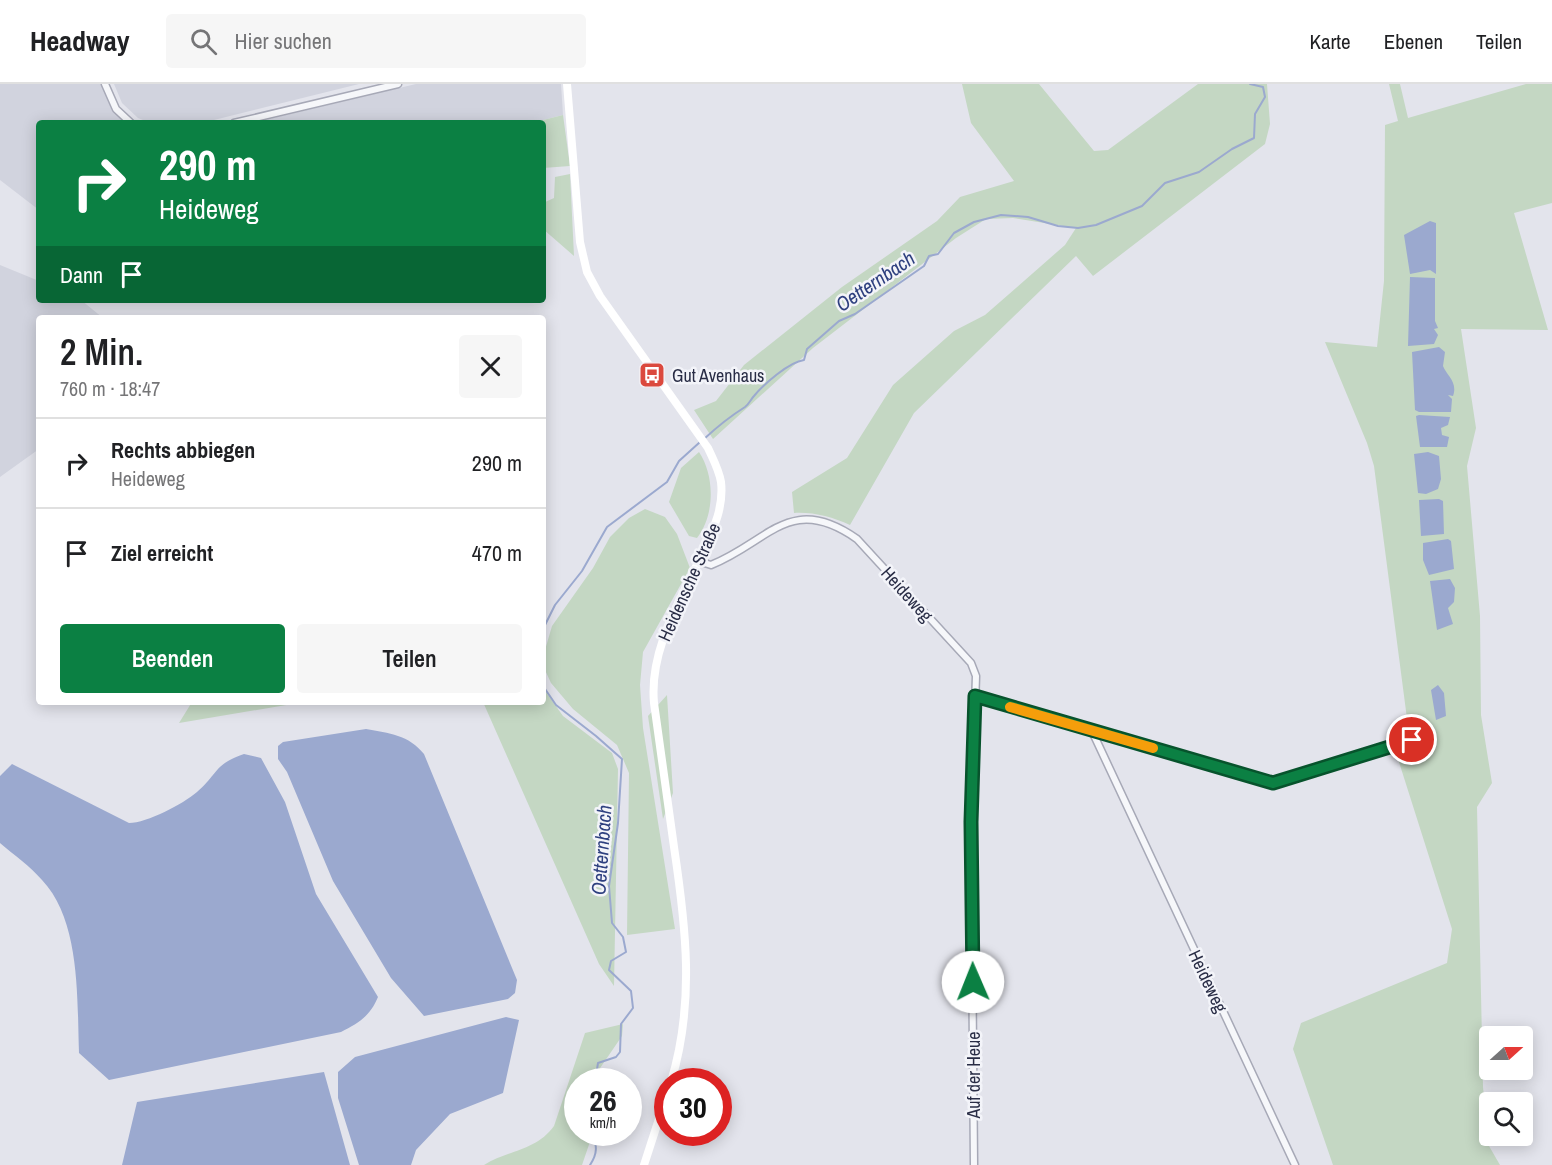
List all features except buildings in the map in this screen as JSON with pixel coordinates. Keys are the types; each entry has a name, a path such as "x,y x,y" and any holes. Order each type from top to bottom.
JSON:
{"main road":[{"name":"Heidensche Straße","path":"567,84 580,242 587,272 600,296 708,448 717,466 721,497 719,514 664,636 653,674 654,703 686,940 687,1008 675,1068"},
{"path":"644,1165 654,1134"}],"street":[{"path":"105,84 116,109 128,120"},
{"path":"247,120 398,84"},
{"name":"Heideweg","path":"698,561 705,565 720,561 775,527 802,519 819,519 839,526 857,539 971,663 976,676 975,696"},
{"path":"975,696 1273,783 1412,740 1425,754"},
{"name":"Auf der Heue","path":"974,1165 971,822 975,696"},
{"name":"Heideweg","path":"1092,731 1295,1165"}],"shaded area":[{"path":"0,84 102,84 112,111 122,120 36,120 36,208 0,180"},
{"path":"114,84 359,84 214,120 143,120 122,103"},
{"path":"416,84 561,84 563,115 543,120 265,120"},
{"path":"0,265 36,280 36,303 85,303 99,315 36,315 36,451 0,477"}],"green space":[{"path":"962,84 1039,84 1094,151 1108,150 1198,84 1267,84 1270,124 1265,144 1093,276 1076,256 914,413 850,525 809,513 794,513 792,492 847,458 893,385 954,331 985,315 1065,245 1076,228 1013,218 986,219 956,238 813,348 713,439 694,410 716,401 744,365 842,287 937,221 960,197 1014,181 971,123"},
{"path":"1389,84 1400,84 1408,118 1526,84 1552,84 1552,203 1514,213 1548,330 1461,329 1476,428 1467,466 1480,616 1481,715 1492,783 1477,807 1482,1026 1479,1026 1479,1080 1483,1080 1484,1092 1479,1092 1479,1146 1489,1146 1500,1165 1333,1165 1293,1049 1301,1023 1447,963 1452,929 1392,740 1409,734 1374,466 1367,443 1325,342 1377,347 1384,281 1385,125 1398,121"},
{"path":"563,115 570,166 546,168 546,120 543,120"},
{"path":"570,174 574,256 546,232 546,202 554,198 555,177"},
{"path":"699,452 708,472 711,495 707,518 697,538 689,536 669,502 681,468"},
{"path":"645,509 665,517 677,534 690,568 643,652 640,685 643,728 675,929 627,935 629,773 617,745 573,709 551,683 546,672 546,647 552,626 593,568 610,537 629,518"},
{"path":"546,692 563,716 612,753 618,769 614,986 599,964 484,705 546,705"},
{"path":"667,695 673,793 663,819 648,716"},
{"path":"190,705 286,705 179,723"},
{"path":"623,1024 622,1036 600,1068 573,1068 585,1033"},
{"path":"564,1096 564,1146 589,1146 582,1165 484,1165 539,1141 554,1126"}],"water":[{"path":"1430,221 1436,223 1436,274 1430,270 1410,274 1404,235"},
{"path":"1410,277 1435,278 1435,321 1438,328 1434,329 1438,335 1434,344 1408,346"},
{"path":"1439,347 1445,352 1443,366 1454,387 1453,396 1448,395 1452,399 1451,412 1419,412 1415,410 1412,352"},
{"path":"1416,416 1450,417 1448,425 1441,428 1442,435 1449,437 1447,447 1420,447"},
{"path":"1428,452 1439,456 1441,479 1438,489 1426,494 1418,493 1414,454"},
{"path":"1439,499 1443,501 1444,534 1421,536 1419,500"},
{"path":"1448,539 1451,541 1454,569 1429,575 1423,560 1423,543"},
{"path":"1450,579 1455,588 1454,602 1448,608 1453,624 1437,630 1430,581"},
{"path":"1438,685 1444,693 1446,716 1436,720 1431,690"},
{"path":"366,729 405,739 424,754 517,980 515,993 508,999 424,1016 391,978 333,881 287,772 278,759 278,746 283,742"},
{"path":"244,754 261,758 285,802 316,894 378,997 363,1018 341,1032 109,1080 79,1053 74,962 64,917 55,897 27,865 0,843 0,776 12,764 129,823 155,816 183,802 204,786 221,766"},
{"path":"506,1017 519,1020 503,1093 450,1114 416,1150 411,1165 359,1165 338,1098 338,1072 355,1057"},
{"path":"324,1072 350,1165 122,1165 137,1102"}],"waterway":[{"name":"Oetternbach","path":"704,439 746,406 758,391 777,374 804,360 807,349 839,321 855,314 924,266 929,256 938,254 954,233 974,222 1001,215 1028,217 1058,226 1078,228 1096,225 1142,206 1165,183 1199,172 1232,149 1254,138 1255,114 1265,97 1263,87 1250,84"},
{"name":"Oetternbach","path":"546,623 555,605 582,571 607,527 667,482 679,461 700,442"},
{"name":"Oetternbach","path":"546,690 556,705 622,759 618,823 609,886 612,923 623,937 626,952 611,961 609,970 631,991 633,1008 621,1024 620,1052 616,1057 598,1063 597,1068"},
{"name":"Oetternbach","path":"590,1165 596,1146"}],"slow traffic":[{"path":"1010,707 1153,748"}],"place":[{"name":"Gut Avenhaus","path":"652,375"}],"route":[{"path":"973,982 971,822 975,696 1273,783 1412,740"}]}
